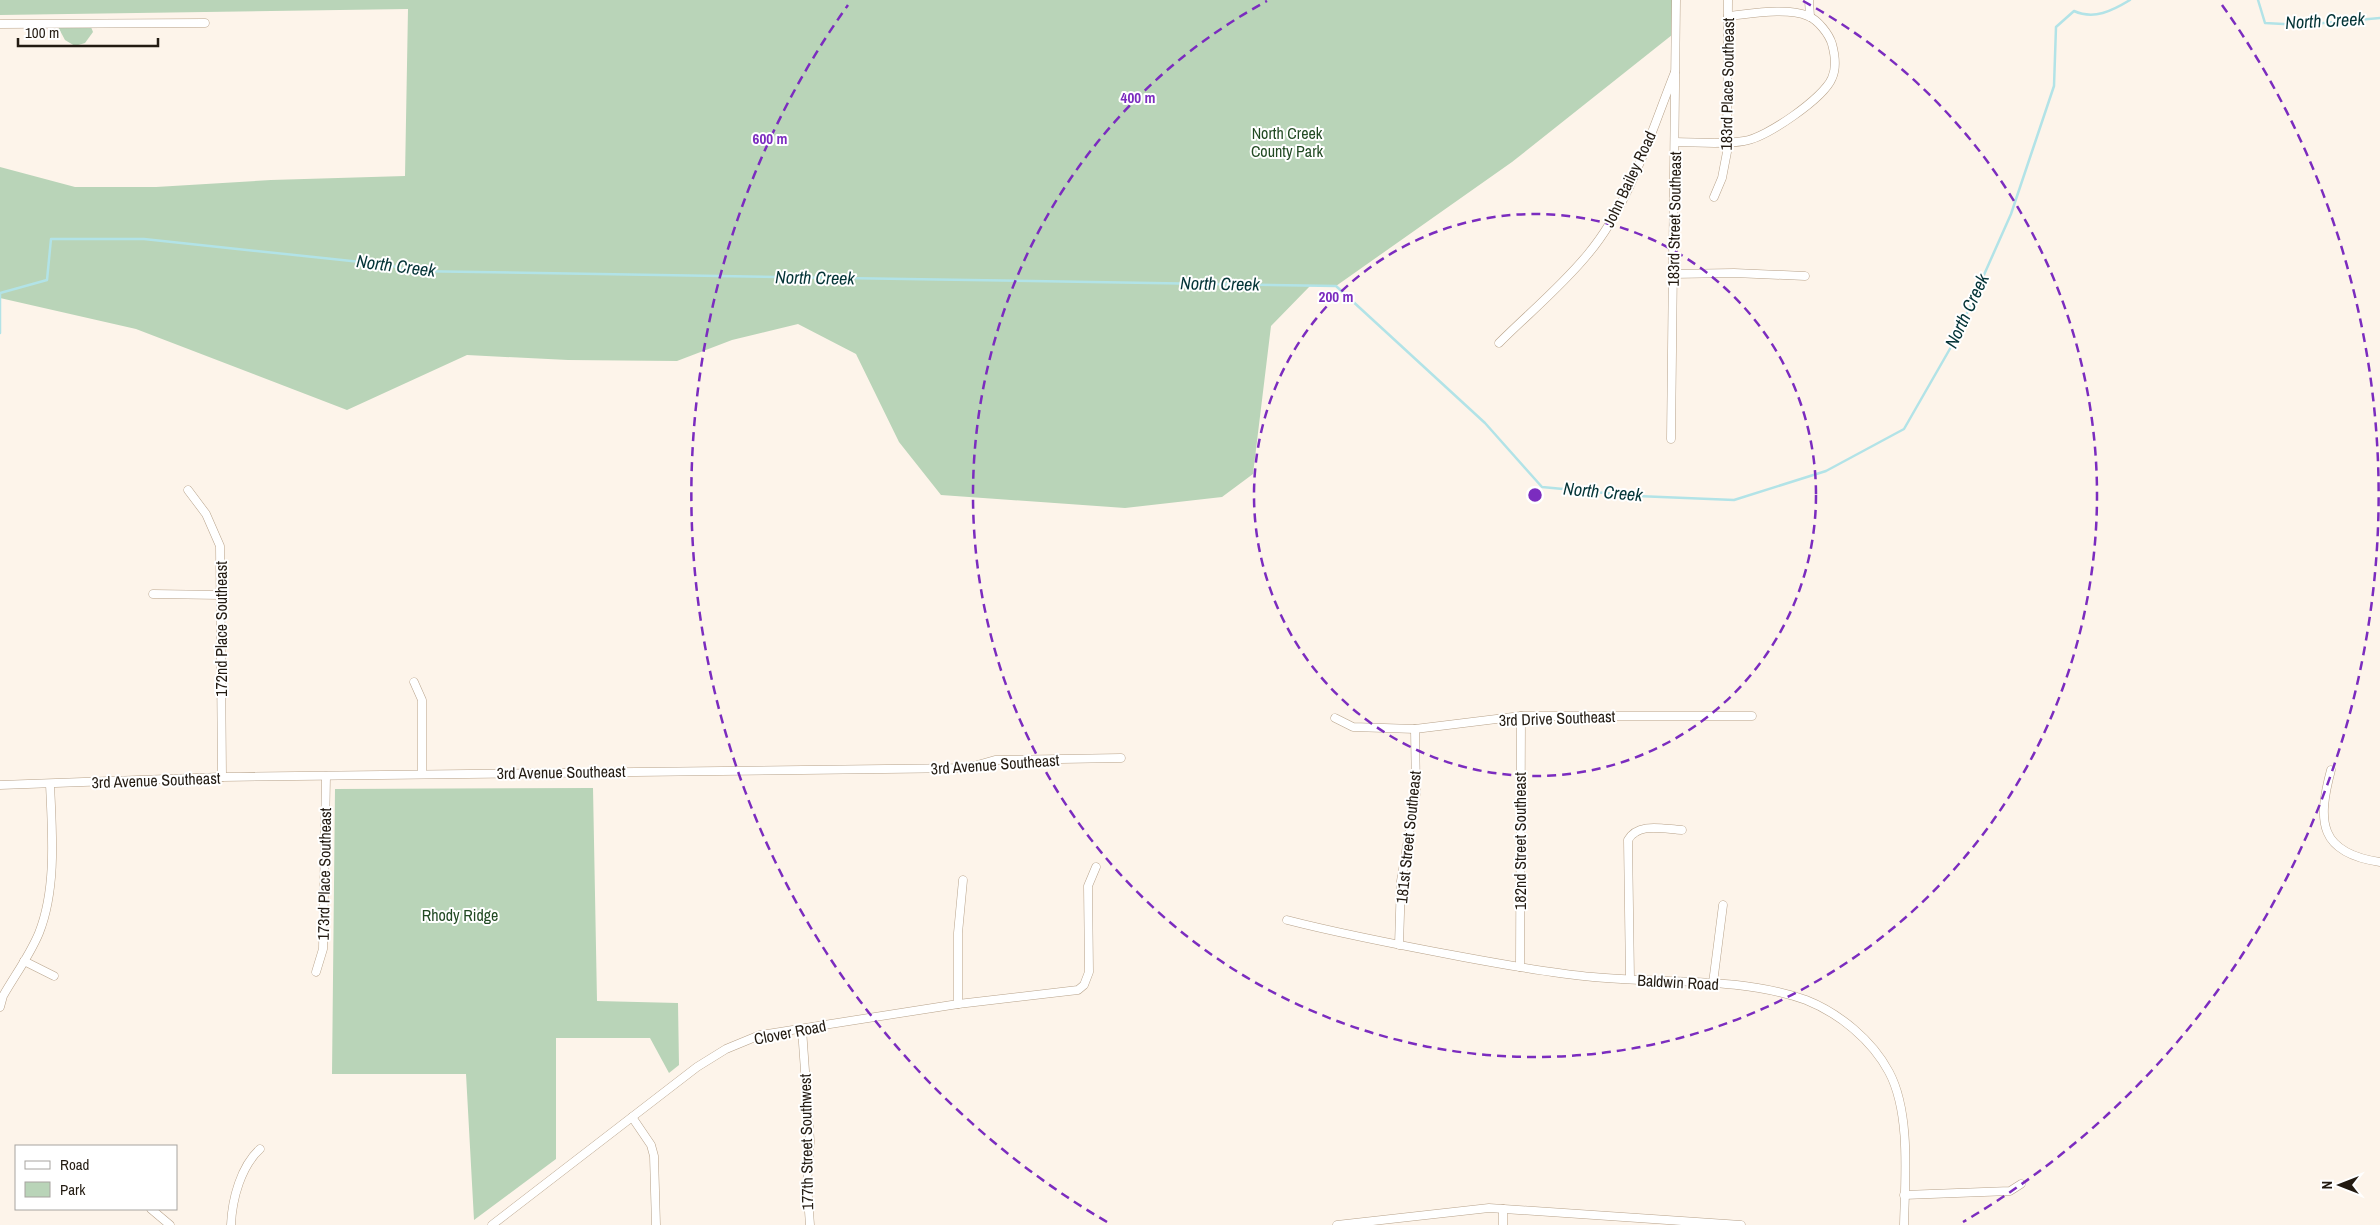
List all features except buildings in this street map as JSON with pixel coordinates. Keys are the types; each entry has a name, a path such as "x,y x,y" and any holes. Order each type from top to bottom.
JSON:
{"street":[{"name":"183rd Street Southeast","path":"1671,438 1676,0"},
{"name":"183rd Place Southeast","path":"1714,197 1722,178 1727,152 1728,0"},
{"path":"1809,0 1810,17"},
{"path":"1675,142 1745,141 1799,112 1824,92 1833,77 1835,58 1830,39 1820,25 1810,17 1789,12 1728,16"},
{"path":"0,24 205,23"},
{"name":"John Bailey Road","path":"1499,343 1588,255 1612,221 1646,148 1676,68"},
{"path":"1672,274 1734,273 1805,276"},
{"name":"172nd Place Southeast","path":"188,490 206,514 220,546 222,776"},
{"path":"153,594 221,595"},
{"path":"414,682 422,700 422,774"},
{"name":"3rd Drive Southeast","path":"1335,718 1353,727 1415,729 1521,716 1752,716"},
{"name":"182nd Street Southeast","path":"1520,967 1521,716"},
{"name":"181st Street Southeast","path":"1400,945 1401,880 1416,793 1415,729"},
{"name":"3rd Avenue Southeast","path":"0,785 222,776 967,768 996,760 1121,758"},
{"path":"2332,770 2327,788 2325,820 2327,836 2339,849 2365,860 2380,862"},
{"name":"173rd Place Southeast","path":"316,972 322,949 326,776"},
{"path":"0,1007 3,996 39,932 50,886 53,835 50,784"},
{"path":"1630,979 1628,840 1632,832 1639,828 1682,830"},
{"name":"Clover Road","path":"492,1225 697,1067 726,1049 760,1035 958,1004 1072,992 1084,985 1089,972 1088,886 1096,867"},
{"path":"958,1004 958,933 963,880"},
{"path":"1713,983 1723,904"},
{"name":"Baldwin Road","path":"1287,920 1349,936 1520,967 1591,977 1713,983 1778,993 1820,1006 1843,1020 1872,1047 1889,1071 1900,1102 1903,1132 1904,1225"},
{"path":"24,961 54,976"},
{"name":"177th Street Southwest","path":"802,1029 810,1141 807,1184 810,1225"},
{"path":"632,1117 650,1145 654,1156 656,1225"},
{"path":"232,1225 235,1198 246,1166 260,1149"},
{"path":"1904,1195 2010,1191 2021,1184"},
{"path":"1337,1225 1389,1222 1476,1209 1503,1209 1639,1222 1741,1225"},
{"path":"1503,1209 1503,1225"},
{"path":"152,1210 170,1225"}],"green space":[{"name":"North Creek County Park","path":"0,0 1677,0 1677,31 1512,162 1336,286 1310,286 1271,326 1253,474 1222,497 1125,508 941,495 899,442 856,354 798,324 732,340 677,361 568,360 467,355 347,410 136,329 0,298 0,167 75,187 156,187 271,180 405,176 408,9 0,15"},
{"path":"58,27 91,27 93,32 85,43 75,46 65,40"},
{"name":"Rhody Ridge","path":"593,788 597,1001 678,1003 679,1065 669,1073 650,1038 556,1038 556,1159 474,1220 466,1074 332,1074 335,789"}],"waterway":[{"name":"North Creek","path":"0,333 0,293 47,280 51,239 144,239 389,265 410,271 1336,286 1485,423 1542,487 1637,496 1734,500 1826,471 1904,429 1955,340 2011,214 2054,86 2056,27 2074,11 2089,15 2103,13 2130,0"},
{"name":"North Creek","path":"2258,0 2265,23 2301,25 2380,18"}]}
